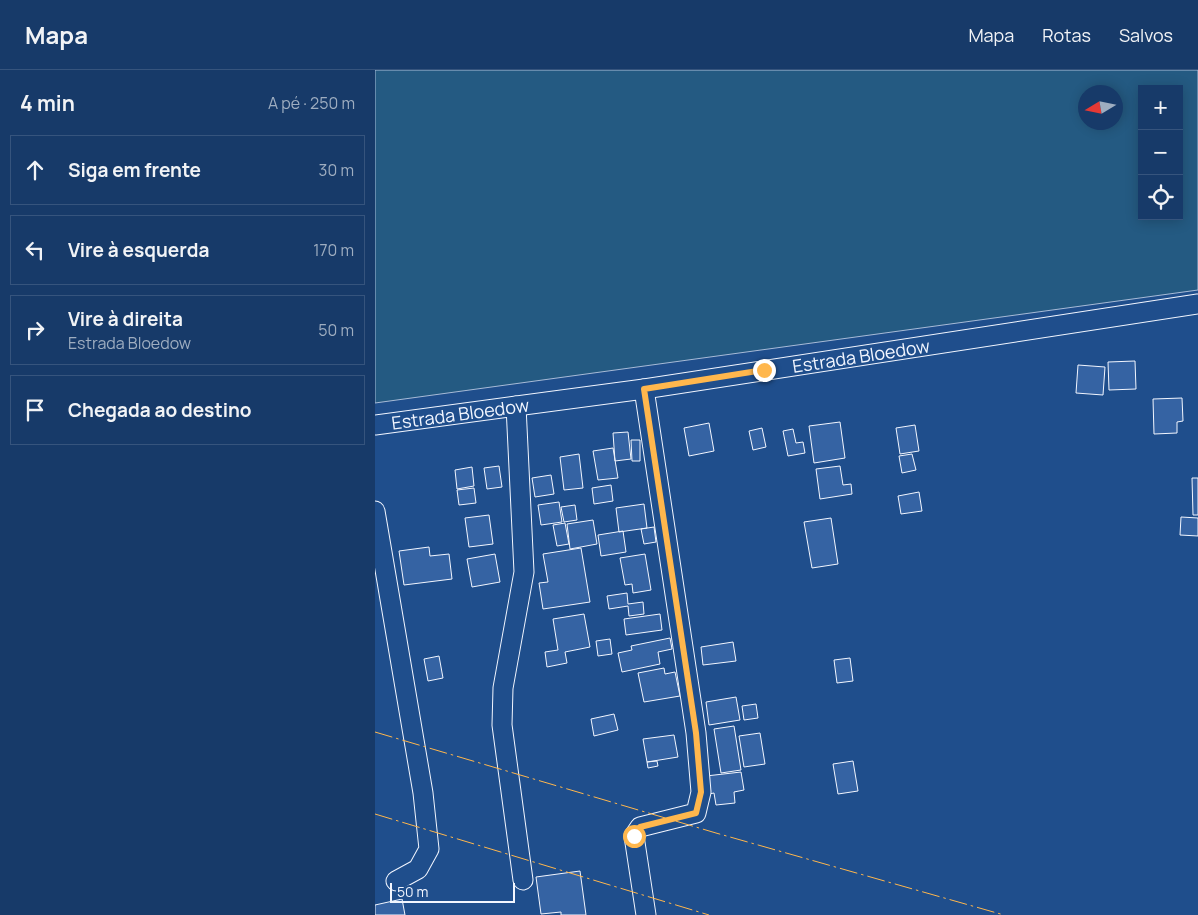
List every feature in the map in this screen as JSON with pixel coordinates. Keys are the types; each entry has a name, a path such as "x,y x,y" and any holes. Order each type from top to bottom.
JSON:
{"street":[{"name":"Estrada Bloedow","path":"375,426 644,389 1198,304"},
{"path":"644,389 696,733 701,792 696,813 640,827 634,836 646,915"},
{"path":"516,406 524,572 503,688 502,725 523,880"},
{"path":"375,511 423,793 429,849 418,869 396,880"}],"shaded area":[{"path":"375,70 1198,70 1198,290 375,403"}],"building":[{"path":"1135,361 1136,389 1109,390 1108,362"},
{"path":"1078,365 1105,367 1103,395 1076,393"},
{"path":"1182,398 1183,421 1177,422 1177,433 1154,434 1153,399"},
{"path":"840,422 845,458 814,463 809,426"},
{"path":"709,423 714,451 689,456 684,428"},
{"path":"915,425 919,451 900,454 896,428"},
{"path":"762,428 766,447 753,450 749,431"},
{"path":"793,429 796,443 803,442 805,453 788,456 783,431"},
{"path":"628,432 631,459 615,461 613,433"},
{"path":"631,440 640,440 640,461 632,461"},
{"path":"613,448 618,478 598,480 593,451"},
{"path":"579,454 583,488 564,490 560,457"},
{"path":"912,454 916,470 902,473 899,456"},
{"path":"499,466 502,487 487,489 484,468"},
{"path":"840,466 843,485 851,484 852,494 820,499 816,469"},
{"path":"472,467 474,486 457,489 455,470"},
{"path":"551,475 554,494 535,497 532,478"},
{"path":"1192,478 1198,478 1198,515 1193,515"},
{"path":"611,485 613,501 594,504 592,488"},
{"path":"474,488 476,503 459,505 457,490"},
{"path":"919,492 922,511 901,514 898,496"},
{"path":"559,502 562,522 541,525 538,505"},
{"path":"644,504 647,528 619,532 616,508"},
{"path":"575,505 577,520 564,522 561,507"},
{"path":"489,515 493,544 469,547 465,518"},
{"path":"1181,517 1198,518 1198,536 1180,535"},
{"path":"831,518 838,564 812,568 804,522"},
{"path":"593,520 597,544 570,549 567,524"},
{"path":"565,523 569,544 557,546 553,525"},
{"path":"654,527 656,542 644,544 641,529"},
{"path":"623,531 626,552 601,556 598,535"},
{"path":"429,547 430,556 449,554 452,579 404,585 399,551"},
{"path":"581,548 590,602 543,609 539,583 548,582 543,554"},
{"path":"495,554 500,582 472,587 467,559"},
{"path":"645,554 651,590 633,593 632,584 625,585 620,558"},
{"path":"627,593 628,604 643,602 644,614 629,616 628,606 609,609 607,596"},
{"path":"584,614 590,647 565,652 567,663 547,667 545,652 558,650 553,619"},
{"path":"660,614 662,630 626,635 624,619"},
{"path":"670,638 672,649 658,652 660,664 622,672 618,653 632,650 631,646"},
{"path":"610,639 612,654 598,656 596,641"},
{"path":"733,642 736,661 703,665 701,647"},
{"path":"439,656 443,678 428,681 424,659"},
{"path":"850,658 853,681 837,683 834,660"},
{"path":"664,668 665,674 675,672 680,696 644,702 638,673"},
{"path":"736,697 740,720 709,725 706,702"},
{"path":"756,704 758,718 744,720 742,706"},
{"path":"614,714 618,730 594,736 591,719"},
{"path":"734,726 741,770 721,773 714,729"},
{"path":"760,733 765,764 744,767 739,736"},
{"path":"674,735 678,757 647,762 643,739"},
{"path":"657,761 658,766 648,768 647,762"},
{"path":"853,761 858,791 838,794 833,764"},
{"path":"741,772 744,790 734,792 735,803 716,805 714,793 709,794 706,776"},
{"path":"580,871 586,915 561,915 561,912 541,914 536,877"},
{"path":"402,899 405,915 375,915 375,905"}],"power":[{"path":"375,732 716,833 1004,915"},
{"path":"375,814 709,915"}],"route":[{"path":"634,836 640,827 696,813 701,792 696,733 644,389 764,370"}]}
